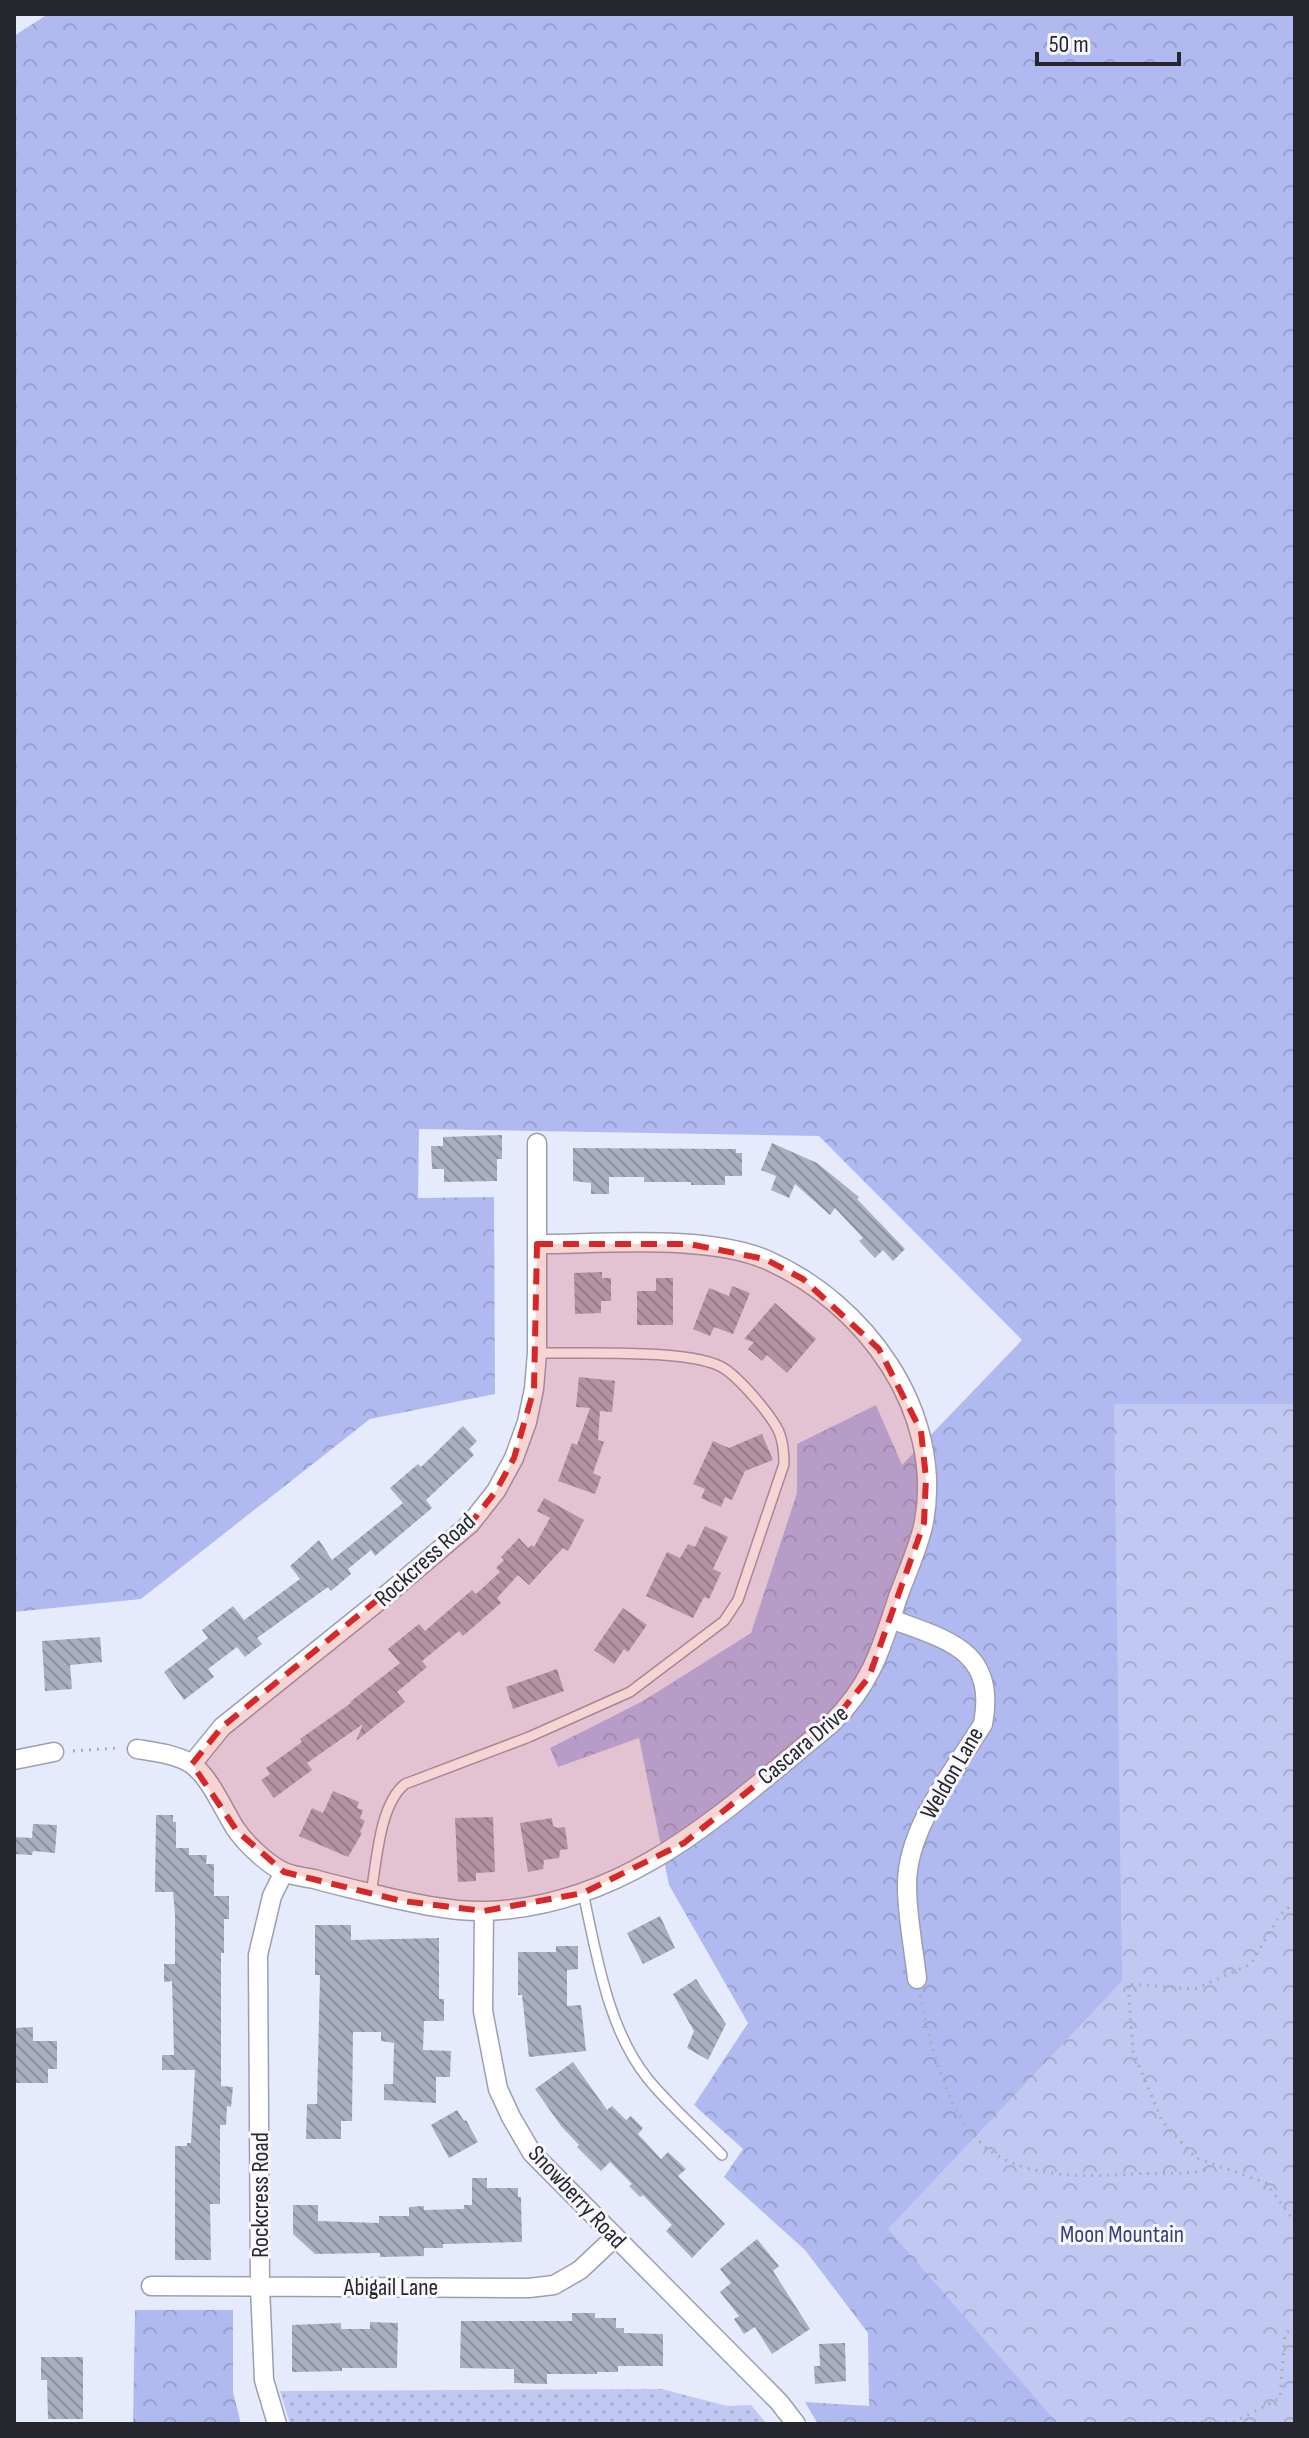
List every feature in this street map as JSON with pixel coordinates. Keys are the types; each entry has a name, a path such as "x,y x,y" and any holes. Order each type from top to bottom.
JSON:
{"street":[{"name":"Rockcress Road","path":"192,1764 222,1727 470,1524 496,1491 514,1458 527,1422 534,1389 537,1353 537,1143"},
{"name":"Cascara Drive","path":"192,1764 212,1789 237,1831 259,1854 284,1872 438,1907 484,1911 583,1893 642,1868 684,1843 831,1724 853,1702 869,1677 924,1523 926,1478 921,1431 903,1387 879,1349 853,1321 803,1279 765,1259 729,1248 689,1244 537,1244"},
{"name":"Weldon Lane","path":"891,1619 952,1642 965,1651 979,1668 986,1706 983,1724 918,1831 910,1858 907,1885 917,1979"},
{"path":"129,1748 168,1755 192,1764"},
{"path":"14,1760 54,1752"},
{"name":"Rockcress Road","path":"277,2424 264,2380 260,2287 258,1955 268,1909 284,1872"},
{"name":"Snowberry Road","path":"484,1911 483,2011 498,2089 532,2153 779,2402 796,2424"},
{"name":"Abigail Lane","path":"151,2286 529,2288 554,2285 580,2270 614,2238"}],"lane":[{"path":"371,1893 387,1808 393,1794 405,1784 529,1737 630,1692 724,1621 738,1600 784,1464 784,1445 779,1427 752,1394 724,1368 680,1356 537,1353"},
{"path":"583,1893 603,1984 628,2049 648,2079 722,2155"}],"path":[{"path":"54,1752 129,1748"},
{"path":"1295,1902 1280,1915 1251,1964 1195,1989 1128,1984 1133,2051 1162,2121 1196,2158 1266,2183 1295,2222"},
{"path":"917,1979 936,2059 950,2096 983,2146 1004,2158 1033,2168 1081,2177 1202,2172 1212,2166"},
{"path":"1033,2424 1234,2422 1280,2398 1285,2334 1295,2326"},
{"path":"819,2422 841,2424"}],"highlighted area":[{"path":"537,1244 689,1244 765,1259 803,1279 879,1349 921,1431 926,1478 924,1523 869,1677 831,1724 684,1843 583,1893 484,1911 402,1901 284,1872 237,1831 192,1764 222,1727 470,1524 496,1491 514,1458 534,1389"}],"green space":[{"path":"48,14 1295,14 1295,2424 818,2424 805,2402 869,2406 868,2333 805,2250 724,2177 743,2149 694,2105 748,2023 669,1885 639,1738 558,1767 550,1748 643,1701 751,1633 797,1493 797,1444 876,1405 902,1465 1022,1340 819,1136 419,1129 418,1198 494,1197 495,1394 370,1419 141,1599 14,1612 14,36"},
{"name":"Moon Mountain","path":"1114,1404 1295,1404 1295,2424 1058,2424 888,2229 1122,1981"},
{"path":"135,2310 233,2310 233,2392 241,2424 133,2424"},
{"path":"662,2389 727,2406 751,2405 767,2424 290,2424 280,2391"}],"building":[{"path":"502,1135 502,1159 497,1159 497,1181 444,1182 444,1169 432,1169 431,1146 443,1146 443,1137"},
{"path":"772,1143 817,1163 859,1197 857,1199 905,1249 893,1261 883,1250 875,1258 859,1241 863,1238 835,1208 830,1215 795,1184 789,1198 771,1190 776,1176 761,1170"},
{"path":"573,1148 736,1149 736,1153 742,1153 742,1176 725,1176 725,1185 644,1182 644,1177 609,1177 609,1194 591,1194 591,1183 573,1181"},
{"path":"602,1272 602,1278 611,1278 611,1301 601,1301 601,1313 575,1314 574,1273"},
{"path":"656,1278 673,1278 673,1325 637,1325 637,1291 656,1291"},
{"path":"732,1286 750,1293 733,1334 714,1327 710,1336 693,1329 709,1288 729,1296"},
{"path":"775,1303 816,1339 787,1373 767,1355 762,1361 748,1349 754,1342 744,1339"},
{"path":"579,1377 615,1381 612,1412 600,1411 598,1440 604,1442 593,1473 601,1477 595,1494 558,1481 572,1443 577,1445 590,1408 576,1407"},
{"path":"463,1426 477,1441 469,1449 474,1455 426,1500 432,1508 375,1556 371,1550 348,1569 351,1574 331,1591 328,1587 257,1638 262,1644 245,1657 237,1647 208,1669 214,1677 184,1700 164,1672 208,1638 202,1630 233,1606 244,1620 300,1579 290,1566 319,1540 332,1560 403,1503 390,1488 418,1464 421,1467"},
{"path":"762,1434 773,1460 745,1471 732,1500 725,1497 721,1507 701,1498 705,1489 693,1484 713,1441 729,1448"},
{"path":"544,1498 584,1520 568,1551 563,1548 529,1585 518,1575 497,1598 501,1603 463,1636 459,1631 422,1661 427,1667 397,1692 405,1702 356,1741 363,1724 307,1763 312,1770 274,1798 261,1780 270,1774 266,1768 400,1663 388,1649 419,1624 425,1631 472,1590 476,1594 500,1572 496,1568 504,1560 501,1557 519,1538 528,1548 534,1547 550,1518 537,1511"},
{"path":"705,1526 728,1537 713,1569 721,1573 709,1599 704,1597 693,1618 646,1596 667,1552 680,1558 688,1544 695,1547"},
{"path":"623,1608 647,1625 628,1652 624,1649 614,1664 594,1650"},
{"path":"100,1637 102,1662 70,1665 72,1689 45,1691 42,1641"},
{"path":"557,1669 564,1691 513,1709 506,1687"},
{"path":"333,1791 359,1802 357,1808 363,1810 360,1818 365,1821 362,1833 348,1857 299,1836 312,1808 323,1813"},
{"path":"156,1815 173,1815 176,1848 189,1848 189,1855 207,1855 206,1864 214,1864 214,1896 229,1896 229,1919 224,1919 224,1953 221,1953 221,2086 233,2087 231,2107 227,2106 226,2125 220,2125 220,2204 210,2204 211,2260 175,2260 175,2146 191,2143 195,2070 162,2070 162,2055 174,2055 172,1981 164,1982 164,1964 175,1964 175,1914 173,1892 155,1892"},
{"path":"493,1817 495,1872 476,1873 476,1881 458,1882 455,1818"},
{"path":"552,1818 553,1826 565,1827 568,1849 560,1850 559,1858 544,1860 543,1869 528,1872 520,1823"},
{"path":"33,1824 57,1825 55,1853 33,1851 32,1855 14,1854 14,1837 32,1838"},
{"path":"660,1916 675,1948 643,1964 627,1933"},
{"path":"315,1925 351,1925 351,1940 439,1938 439,1999 444,1999 444,2021 424,2021 423,2050 451,2051 450,2077 436,2077 436,2103 384,2100 384,2084 393,2084 394,2043 381,2041 381,2032 353,2032 352,2121 341,2121 341,2139 306,2139 307,2104 317,2104 320,1975 315,1975"},
{"path":"556,1946 578,1946 578,1969 567,1970 567,2006 581,2005 586,2051 529,2057 522,1995 518,1995 518,1952 556,1952"},
{"path":"696,1979 726,2024 708,2060 687,2048 694,2031 673,1994"},
{"path":"33,2027 33,2041 57,2041 57,2069 48,2069 48,2083 14,2083 14,2028"},
{"path":"573,2062 607,2110 612,2106 626,2120 631,2116 643,2128 638,2134 661,2159 668,2152 686,2169 678,2176 725,2224 692,2258 666,2231 672,2225 643,2195 640,2197 629,2186 632,2184 610,2162 601,2171 577,2147 579,2145 561,2126 535,2089"},
{"path":"457,2110 478,2142 449,2158 431,2125"},
{"path":"472,2178 487,2178 487,2188 518,2188 522,2242 443,2244 443,2248 424,2248 424,2256 380,2257 380,2253 315,2254 293,2234 293,2205 318,2205 318,2221 379,2223 379,2216 409,2216 409,2207 424,2206 424,2210 464,2209 464,2205 472,2205"},
{"path":"757,2239 779,2266 773,2271 810,2329 772,2354 755,2327 744,2334 734,2319 739,2316 720,2292 731,2283 720,2269"},
{"path":"572,2313 595,2313 595,2318 616,2318 616,2328 624,2328 624,2333 663,2334 663,2366 618,2366 618,2372 597,2374 547,2374 547,2384 514,2383 514,2369 460,2368 461,2321 572,2321"},
{"path":"370,2322 398,2323 397,2368 292,2372 292,2325 341,2323 341,2329 370,2329"},
{"path":"845,2343 846,2381 815,2384 814,2366 820,2366 819,2344"},
{"path":"41,2357 83,2357 83,2419 48,2419 47,2380 41,2380"}]}
